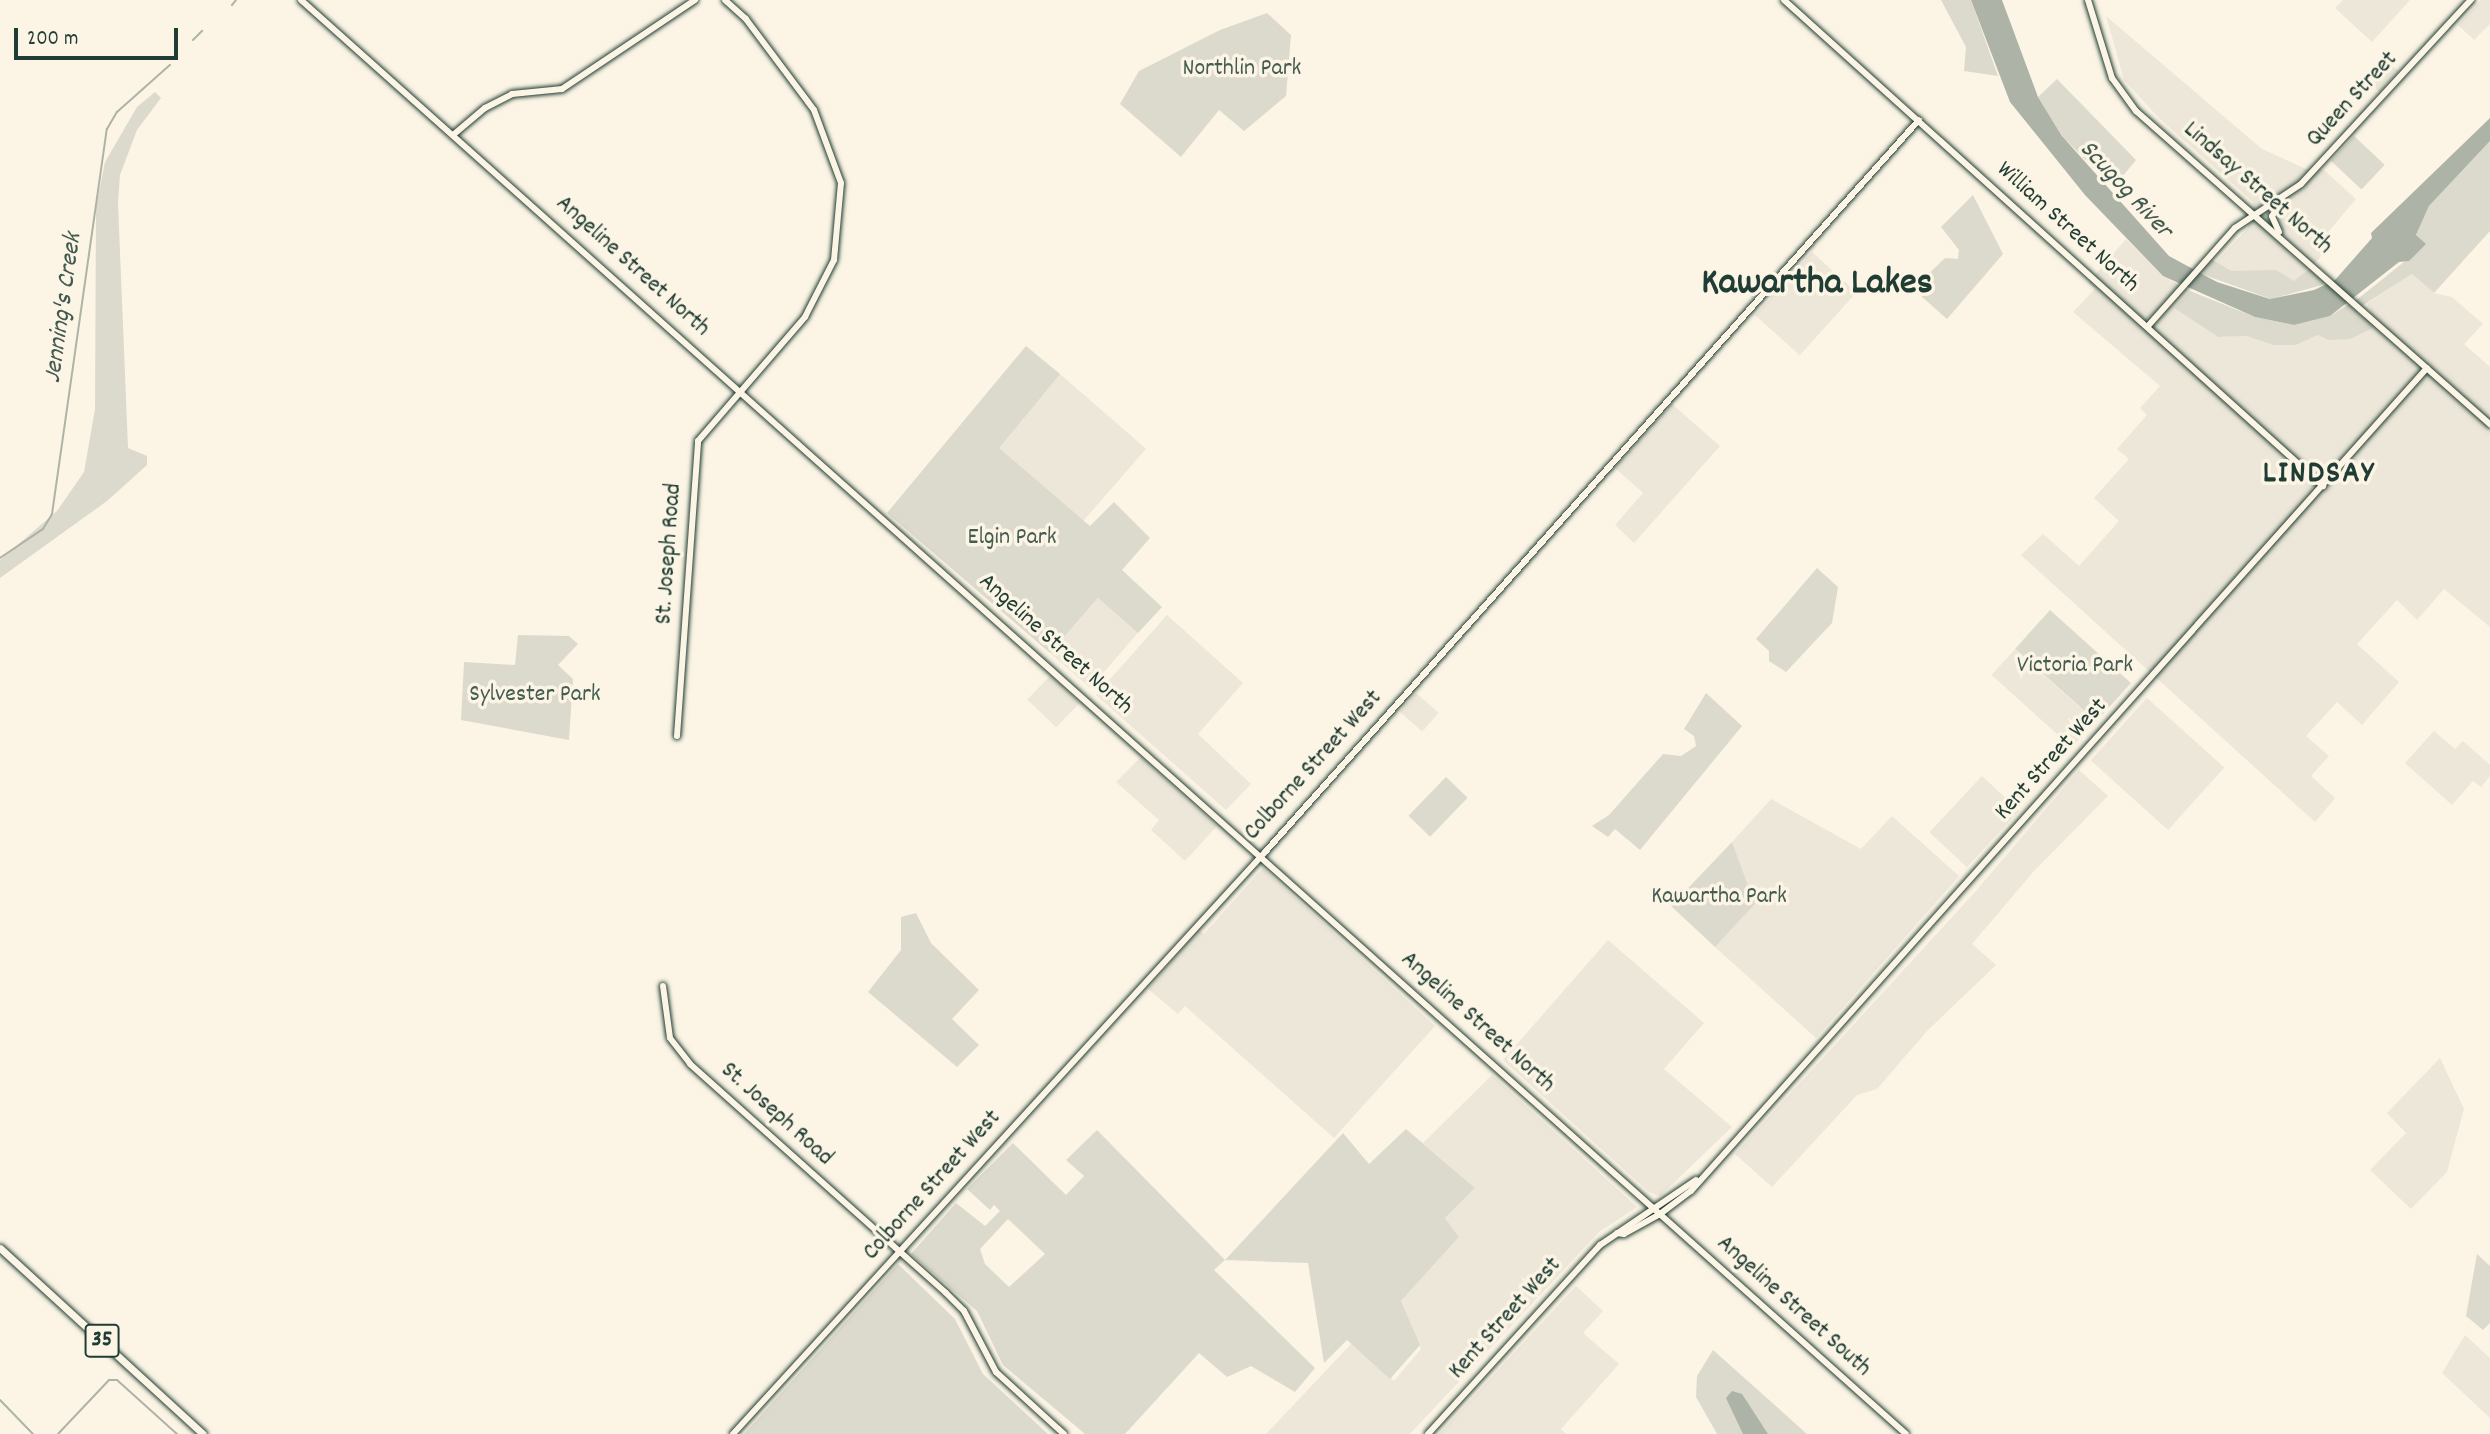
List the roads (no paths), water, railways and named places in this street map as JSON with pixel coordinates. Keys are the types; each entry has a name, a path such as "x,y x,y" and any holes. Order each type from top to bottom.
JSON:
{"main road":[{"name":"Angeline Street North","path":"301,0 739,388 1658,1211"},
{"path":"453,135 485,108 512,94 562,89 695,0"},
{"name":"St. Joseph Road","path":"677,736 698,441 739,388 805,317 834,260 841,183 814,110 746,19 725,0"},
{"name":"William Street North","path":"1784,0 2323,486"},
{"name":"Lindsay Street North","path":"2088,0 2114,85 2136,111 2325,274 2490,424"},
{"name":"Queen Street","path":"2253,212 2284,198 2471,0"},
{"name":"Colborne Street West","path":"733,1434 1260,856 1919,120"},
{"path":"2283,238 2272,216 2284,198"},
{"path":"2148,326 2253,212"},
{"name":"Kent Street West","path":"1428,1434 1583,1263 1617,1233 1624,1234 1691,1191 2427,368"},
{"name":"St. Joseph Road","path":"663,986 670,1038 690,1064 964,1311 996,1372 1064,1434"},
{"name":"Angeline Street South","path":"1658,1211 1906,1434"},
{"name":"35","path":"0,1248 203,1434"}],"waterway":[{"name":"Jenning's Creek","path":"232,5 236,0"},
{"path":"193,40 202,31"},
{"name":"Jenning's Creek","path":"0,558 43,529 52,514 107,129 117,112 170,65"},
{"path":"58,1434 109,1380 117,1380 177,1434"},
{"path":"0,1400 33,1434"}],"district":[{"name":"Kawartha Lakes","path":"1817,285"},
{"name":"LINDSAY","path":"2319,475"}],"park label":[{"name":"Northlin Park","path":"1242,70"},
{"name":"Elgin Park","path":"1012,539"},
{"name":"Victoria Park","path":"2075,667"},
{"name":"Sylvester Park","path":"535,696"},
{"name":"Kawartha Park","path":"1719,898"}],"water label":[{"name":"Scugog River","path":"2125,190"}]}
